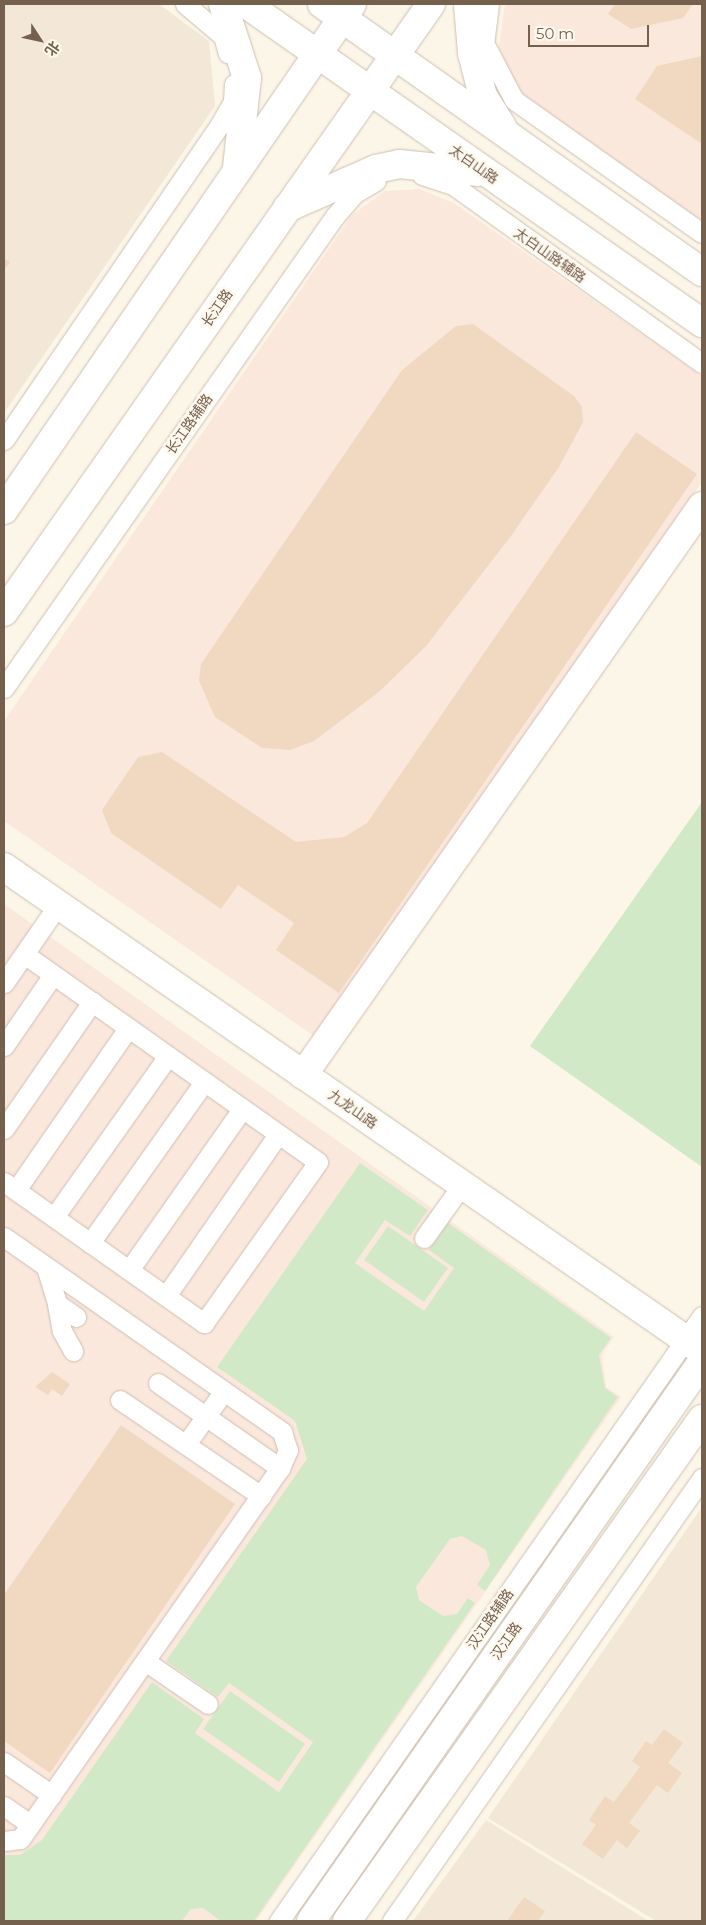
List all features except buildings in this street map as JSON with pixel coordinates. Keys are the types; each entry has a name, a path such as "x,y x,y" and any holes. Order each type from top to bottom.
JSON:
{"main road":[{"path":"223,4 244,56 247,78 237,169"},
{"name":"太白山路","path":"246,4 702,323"},
{"name":"长江路","path":"4,612 431,4"},
{"path":"468,4 472,53 483,96 510,137"},
{"path":"4,510 317,55 339,9 395,56 702,272"},
{"path":"287,208 376,169 399,164 487,173"},
{"path":"303,1075 702,506"},
{"name":"九龙山路","path":"4,867 694,1346"},
{"name":"汉江路","path":"311,1921 702,1362"},
{"path":"347,1921 702,1419"}],"street":[{"path":"4,440 220,126 233,102 234,69 223,36 185,4"},
{"path":"489,4 484,43 514,100 702,233"},
{"name":"太白山路辅路","path":"388,174 426,175 453,186 702,363"},
{"name":"长江路辅路","path":"4,688 335,216 355,192 388,174"},
{"path":"4,983 58,905"},
{"path":"24,954 318,1162 204,1323 10,1186 128,1028"},
{"path":"4,1046 53,975"},
{"path":"4,1129 92,1002"},
{"path":"54,1217 168,1056"},
{"path":"90,1243 204,1082"},
{"path":"129,1270 242,1109"},
{"path":"166,1296 278,1134"},
{"path":"424,1238 462,1185"},
{"path":"4,1237 282,1432 288,1450 280,1468 261,1496 52,1795 20,1839 4,1841"},
{"path":"46,1267 57,1304 62,1331 73,1351"},
{"path":"57,1304 76,1317"},
{"name":"汉江路辅路","path":"279,1921 694,1346 702,1316"},
{"path":"158,1383 280,1468"},
{"path":"186,1444 224,1391"},
{"path":"120,1400 261,1496"},
{"path":"392,1921 702,1478"},
{"path":"145,1661 208,1704"},
{"path":"4,1762 52,1795"},
{"path":"4,1806 30,1824"}],"shaded area":[{"path":"4,4 159,4 209,41 215,106 4,413"},
{"path":"505,4 702,4 702,221 518,91 499,47"},
{"path":"419,189 454,203 702,376 702,482 314,1036 4,821 4,721 352,215 385,191"},
{"path":"4,904 614,1337 602,1355 606,1387 621,1397 256,1921 4,1921"},
{"path":"702,1507 702,1921 656,1921 488,1818"},
{"path":"486,1820 647,1920 649,1921 413,1921"}],"green space":[{"path":"702,802 702,1167 530,1046"},
{"path":"360,1163 428,1210 410,1236 385,1220 355,1263 424,1311 454,1268 429,1250 448,1223 611,1338 599,1355 605,1388 618,1397 485,1591 477,1585 490,1565 486,1550 462,1536 450,1539 416,1587 419,1600 443,1616 457,1614 468,1598 475,1603 254,1921 221,1921 203,1908 191,1909 182,1921 4,1921 4,1855 20,1855 42,1840 152,1682 204,1719 195,1733 279,1792 313,1742 229,1683 218,1697 166,1661 307,1459 295,1421 217,1367"},
{"path":"388,1226 448,1268 424,1302 364,1260"},
{"path":"230,1691 305,1744 279,1782 203,1729"}]}
